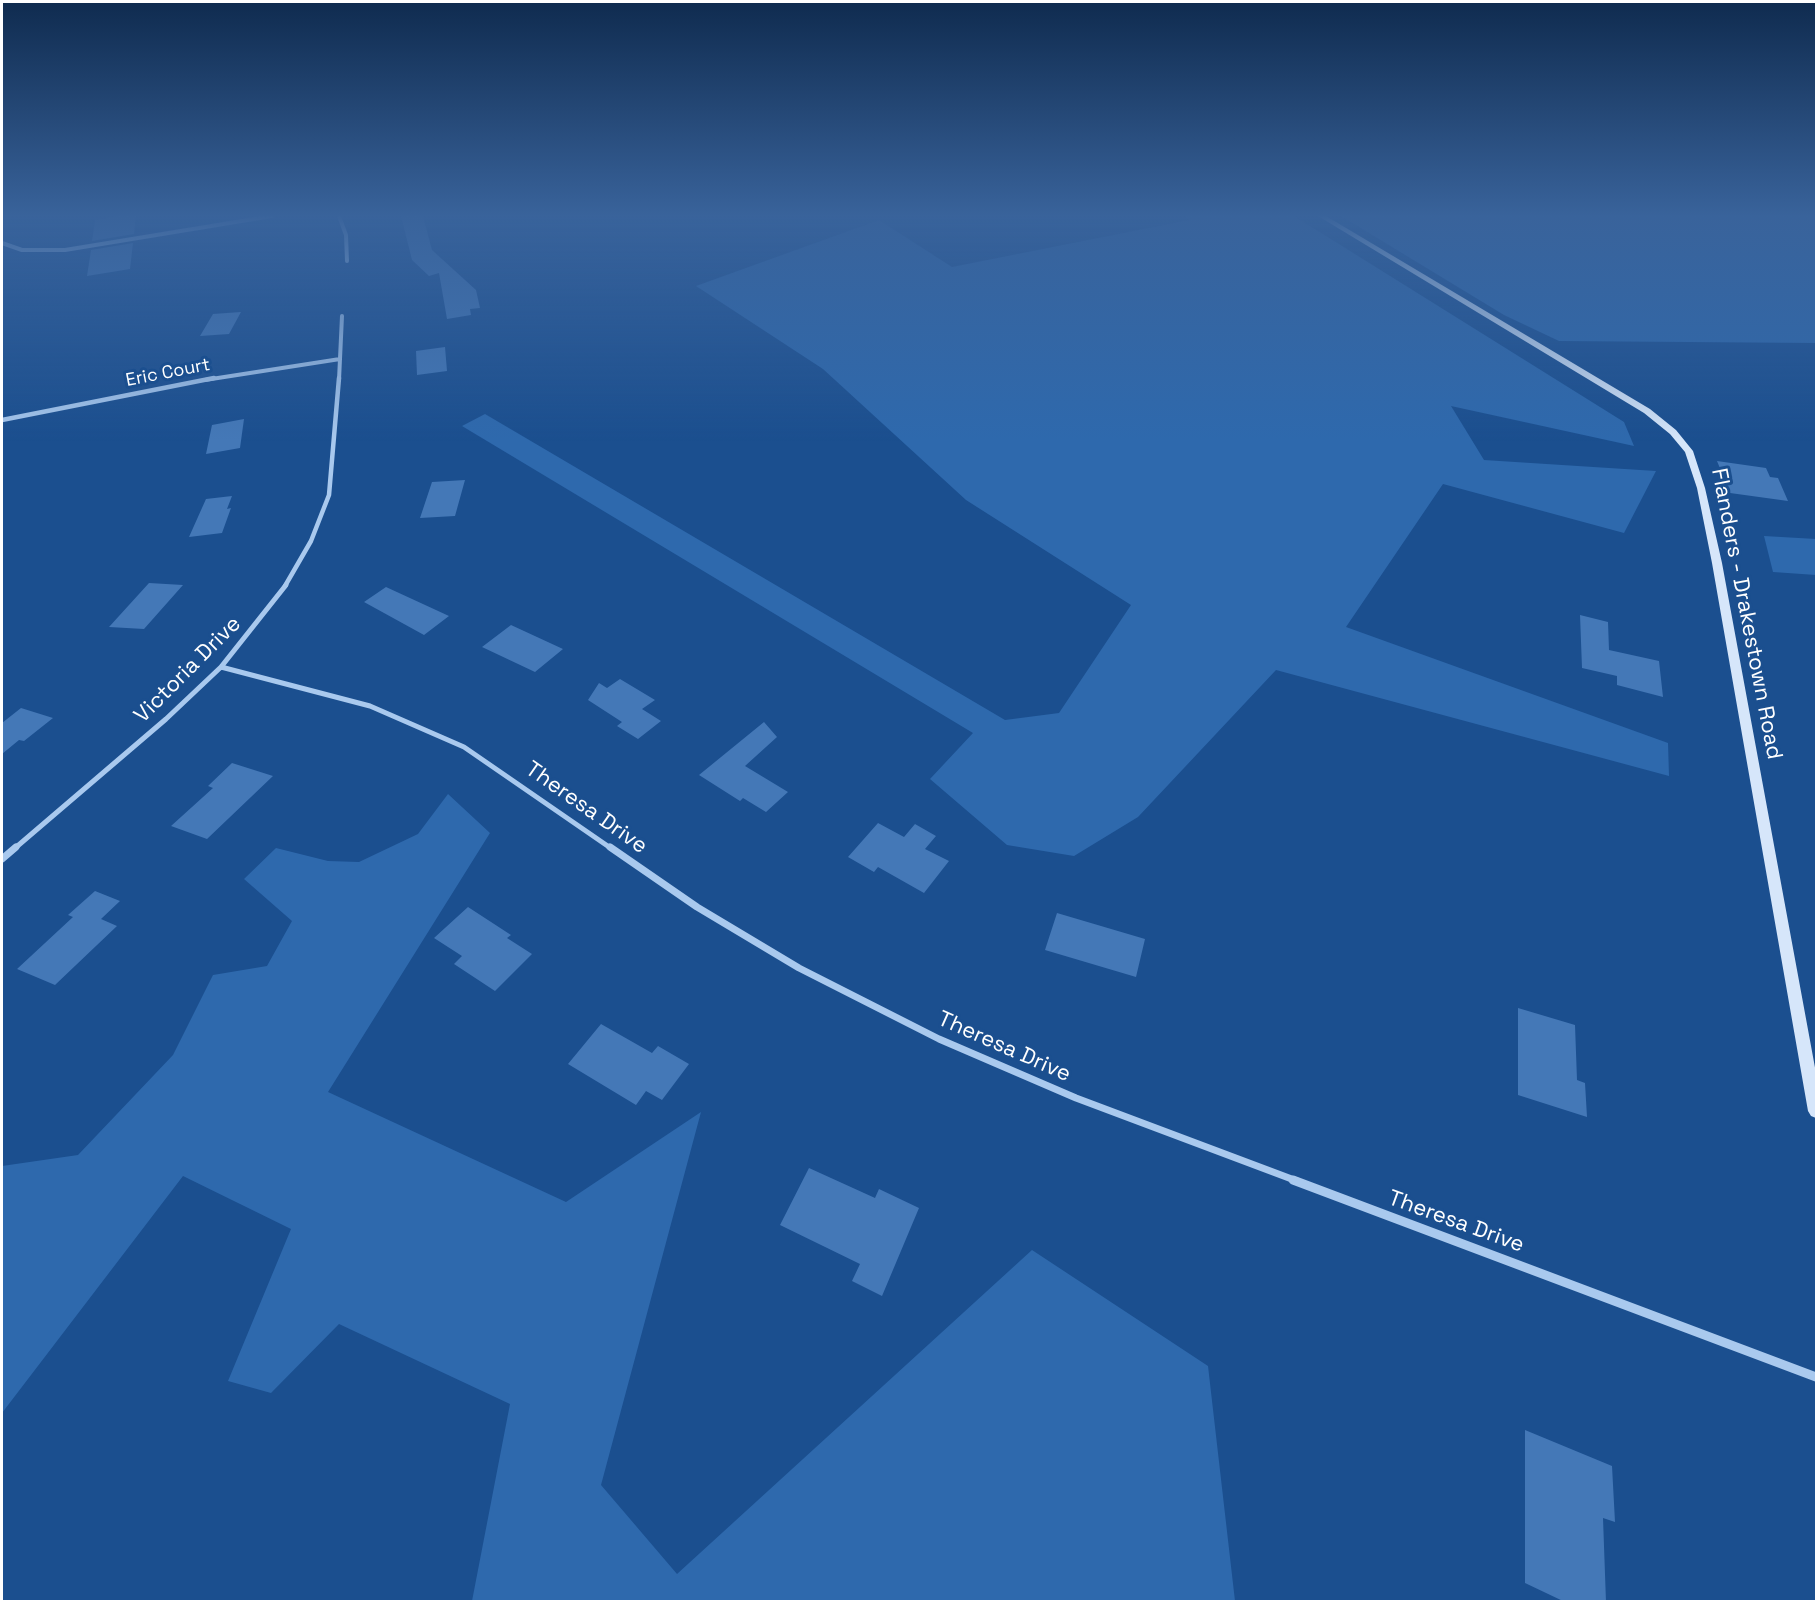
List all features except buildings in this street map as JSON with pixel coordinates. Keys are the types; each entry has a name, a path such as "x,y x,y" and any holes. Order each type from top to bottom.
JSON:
{"street":[{"name":"Flanders - Drakestown Road","path":"1445,291 1627,399 1665,425 1689,452 1701,488 1714,552 1816,1111"},
{"name":"Victoria Drive","path":"2,859 166,719 221,667 286,585 321,519 333,472 342,316"},
{"name":"Eric Court","path":"2,420 178,384 340,359"},
{"name":"Theresa Drive","path":"221,667 370,706 464,747 697,907 799,968 939,1039 1076,1098 1816,1377"}],"shaded area":[{"path":"703,291 1414,291 1624,422 1634,446 1451,406 1484,460 1656,471 1624,533 1443,484 1346,627 1668,743 1669,776 1276,670 1138,817 1074,856 1007,845 930,779 973,733 462,426 485,414 1005,720 1059,713 1131,605 966,500 823,369"},
{"path":"1464,291 1816,291 1816,343 1559,341 1504,315"},
{"path":"1764,536 1816,539 1816,575 1773,572"},
{"path":"448,794 490,833 328,1092 566,1202 701,1112 601,1485 677,1574 1032,1250 1208,1366 1235,1601 472,1601 510,1404 339,1324 271,1393 228,1381 291,1229 183,1176 2,1413 2,1166 78,1155 173,1055 213,975 267,966 292,921 244,879 276,848 328,861 359,862 418,834"}]}
